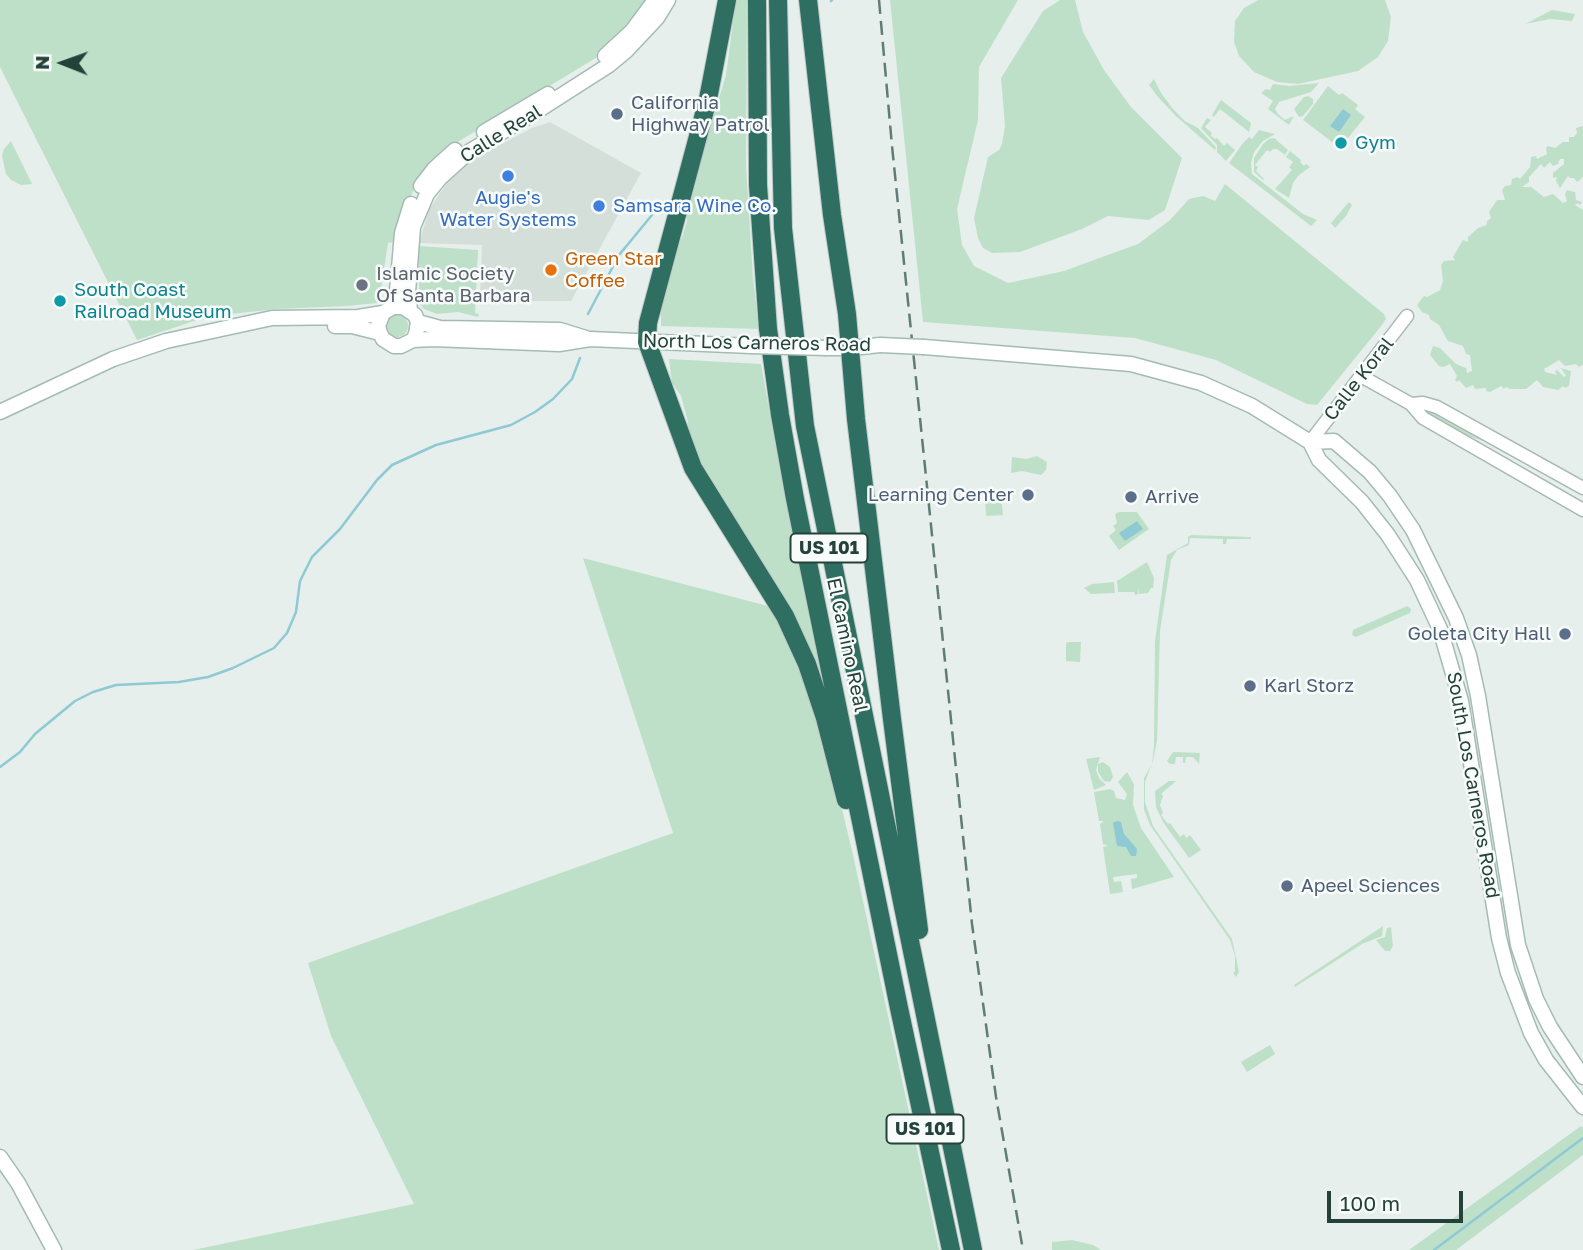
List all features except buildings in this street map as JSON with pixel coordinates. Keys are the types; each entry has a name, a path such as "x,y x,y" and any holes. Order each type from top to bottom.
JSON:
{"highway":[{"path":"727,0 708,99 648,323 647,342 693,468 785,616 807,664 825,718 899,1008"},
{"name":"El Camino Real","path":"757,0 758,185 768,329 795,499 951,1250"},
{"name":"El Camino Real","path":"778,0 783,228 805,426 973,1250"},
{"path":"808,0 920,942 944,1068 941,1089"}],"main road":[{"name":"Calle Real","path":"388,310 397,291 404,224 420,188 434,169 467,142 585,73 632,31 655,0"},
{"name":"Calle Real","path":"414,316 410,254 413,227 427,194 440,178 470,151 609,65 657,18 667,0"},
{"name":"North Los Carneros Road","path":"0,412 113,359 166,341 292,316 358,317 403,307 414,316 440,328 560,330 590,339"},
{"path":"380,333 378,326 388,310"},
{"path":"413,340 416,334 414,316"},
{"name":"North Los Carneros Road","path":"250,323 352,326 380,333 383,339 394,346 413,340 559,344 590,339 826,348 880,345 923,347"},
{"name":"South Los Carneros Road","path":"923,347 1098,360 1161,371 1201,383 1252,406 1310,442 1319,460 1362,502 1388,535 1417,580 1440,628 1461,701 1499,938 1508,972 1531,1033 1546,1060 1583,1107"},
{"name":"South Los Carneros Road","path":"1310,442 1334,441 1370,472 1413,530 1453,611 1469,655 1478,696 1522,957 1536,999 1550,1027 1583,1077"},
{"path":"0,1157 18,1183 54,1250"}],"street":[{"name":"Calle Koral","path":"1310,442 1407,316"},
{"path":"1362,376 1411,404 1423,418 1583,510"},
{"path":"1411,404 1423,403 1437,407 1583,488"},
{"path":"1546,488 1555,472"}],"shaded area":[{"path":"550,122 641,173 571,301 495,301 480,297 482,245 419,243 429,210 446,184 467,162 532,128"}],"green space":[{"path":"0,0 650,0 614,43 594,59 456,143 441,155 417,183 397,224 394,242 388,243 377,303 221,315 137,340 0,67"},
{"path":"736,0 747,0 746,166 759,329 661,326 661,304 675,245 682,238 687,221 686,206 726,75"},
{"path":"890,0 1018,0 979,67 978,120 957,209 962,245 974,266 1008,283 1064,271 1138,244 1170,220 1189,199 1203,196 1215,201 1225,184 1384,314 1386,319 1317,405 1307,404 1216,360 1135,338 923,322"},
{"path":"1060,0 1075,0 1083,32 1104,70 1131,107 1182,158 1165,210 1149,220 1108,216 1082,229 1020,252 992,253 983,248 974,218 988,157 999,150 1002,144 1005,126 1001,78 1043,11"},
{"path":"1258,0 1385,0 1391,17 1388,41 1378,57 1358,71 1298,84 1277,82 1254,72 1239,56 1234,42 1235,21 1244,8"},
{"path":"1552,10 1575,14 1572,21 1550,19 1525,24"},
{"path":"1154,79 1173,109 1185,121 1198,128 1216,147 1215,150 1158,97 1149,85"},
{"path":"1319,83 1311,92 1279,102 1275,109 1278,114 1285,120 1294,116 1289,125 1268,109 1273,101 1261,93 1266,89 1270,90 1273,84 1289,86"},
{"path":"1328,86 1358,105 1355,109 1365,117 1340,148 1303,120"},
{"path":"1308,96 1313,99 1313,104 1299,117 1294,109"},
{"path":"1221,100 1251,123 1249,132 1220,109 1214,117 1212,115"},
{"path":"1207,118 1211,120 1205,127 1212,133 1211,136 1235,150 1226,161 1217,152 1217,145 1201,128"},
{"path":"1583,126 1581,179 1577,182 1568,176 1560,188 1557,177 1553,178 1553,173 1564,164 1564,159 1560,159 1558,164 1553,166 1550,162 1544,168 1541,164 1529,177 1529,182 1522,187 1531,187 1544,197 1553,194 1563,203 1567,201 1567,190 1575,192 1576,200 1582,202 1575,205 1583,210 1583,365 1565,366 1559,360 1544,369 1545,372 1557,375 1557,370 1564,377 1566,376 1561,368 1571,371 1569,386 1558,390 1543,387 1537,380 1526,389 1504,389 1501,386 1490,392 1486,391 1486,388 1475,389 1473,385 1466,388 1459,380 1455,380 1457,376 1450,364 1439,366 1430,355 1433,346 1440,348 1456,364 1466,368 1467,373 1472,371 1470,355 1466,354 1463,346 1448,341 1439,325 1417,305 1424,296 1440,290 1443,281 1441,265 1444,261 1455,260 1453,257 1463,240 1468,242 1468,237 1478,228 1487,225 1491,218 1489,212 1497,200 1505,200 1502,190 1511,185 1512,179 1520,179 1530,167 1531,157 1536,156 1537,159 1547,154 1548,146 1555,148 1563,142 1569,142 1569,137 1574,137 1577,133 1576,128"},
{"path":"1259,130 1275,134 1263,141 1254,152 1252,174 1303,214 1317,220 1311,226 1229,163 1243,143 1249,137 1252,139"},
{"path":"1274,138 1288,150 1285,155 1277,149 1270,152 1267,150 1255,165 1263,180 1254,172 1254,158 1263,144"},
{"path":"11,141 32,184 21,185 6,174 2,156"},
{"path":"1290,151 1304,166 1306,164 1310,167 1293,183 1289,198 1275,189 1292,170 1289,167 1293,162 1286,157"},
{"path":"1349,202 1352,205 1335,228 1331,223"},
{"path":"419,246 478,250 475,313 479,314 478,317 458,312 437,314 424,309 420,304 419,293"},
{"path":"397,315 405,318 408,326 405,334 397,337 389,334 386,326 389,318"},
{"path":"669,359 761,364 785,498 822,674 820,676 796,618 720,499 699,460 687,426 681,396 672,383"},
{"path":"1425,408 1488,439 1487,442 1465,435 1425,412"},
{"path":"1037,456 1047,462 1046,470 1041,475 1022,471 1011,473 1012,457 1026,459"},
{"path":"1001,496 1003,515 986,516 985,498"},
{"path":"1137,512 1149,529 1119,550 1109,536 1116,530 1113,526 1117,523 1115,514"},
{"path":"1191,535 1251,537 1227,539 1226,544 1223,544 1223,539 1190,538 1189,545 1177,550 1171,560 1160,631 1157,741 1152,763 1155,641 1167,555 1188,543 1188,537"},
{"path":"583,558 772,607 798,653 821,721 853,855 939,1250 193,1250 414,1204 331,1036 308,963 673,833"},
{"path":"1147,562 1154,578 1153,588 1148,593 1139,594 1138,588 1138,594 1135,595 1134,592 1118,592 1117,581"},
{"path":"1114,582 1115,593 1091,594 1084,588 1092,584"},
{"path":"1407,606 1411,609 1410,613 1356,637 1352,635 1353,630"},
{"path":"1081,642 1080,662 1066,661 1066,643"},
{"path":"1173,752 1200,753 1199,764 1193,757 1186,757 1183,763 1183,757 1176,757 1175,764 1170,764 1167,761"},
{"path":"1100,757 1096,770 1106,785 1094,790 1086,759"},
{"path":"1103,762 1110,767 1113,777 1110,782 1104,781 1098,772 1098,764"},
{"path":"1152,765 1145,782 1145,802 1153,826 1232,939 1239,972 1236,977 1233,973 1235,956 1230,940 1150,825 1144,810 1144,778"},
{"path":"1127,772 1134,784 1133,805 1141,828 1174,877 1132,889 1131,879 1137,878 1137,874 1113,877 1114,882 1121,881 1123,892 1110,894 1103,847 1108,846 1103,844 1100,824 1104,821 1099,821 1094,792 1110,789 1114,791 1116,798 1125,800 1127,794 1118,782"},
{"path":"1169,781 1176,781 1161,794 1161,815 1180,837 1184,834 1186,838 1190,835 1201,850 1189,858 1163,822 1156,807 1155,791"},
{"path":"1383,926 1382,936 1362,944 1295,987 1294,985"},
{"path":"1391,927 1393,946 1390,951 1385,951 1376,940 1385,937 1387,928"},
{"path":"1270,1045 1275,1054 1247,1072 1241,1062"},
{"path":"1581,1126 1583,1155 1456,1250 1409,1250"},
{"path":"1072,1240 1093,1245 1101,1250 1052,1250 1052,1242"}],"water":[{"path":"1343,109 1351,115 1339,132 1330,126"},
{"path":"1137,521 1143,529 1125,541 1119,533"},
{"path":"1121,822 1124,834 1137,849 1136,856 1131,856 1126,847 1117,846 1113,823"}],"waterway":[{"path":"588,314 619,255 652,215"},
{"path":"0,767 75,701 93,692 116,685 179,682 208,677 274,648 287,633 296,612 300,581 312,557 340,529 377,480 392,465 436,445 511,425 535,412 553,399 572,379 580,358"},
{"path":"1434,1250 1583,1138"}],"railway":[{"path":"879,0 972,924 996,1097 1023,1250"}],"place":[{"name":"California Highway Patrol","path":"617,114"},
{"name":"Gym","path":"1341,143"},
{"name":"Augie's Water Systems","path":"508,176"},
{"name":"Samsara Wine Co.","path":"599,206"},
{"name":"Green Star Coffee","path":"551,270"},
{"name":"Islamic Society Of Santa Barbara","path":"362,285"},
{"name":"South Coast Railroad Museum","path":"60,301"},
{"name":"Learning Center","path":"1028,495"},
{"name":"Arrive","path":"1131,497"},
{"name":"Goleta City Hall","path":"1565,634"},
{"name":"Karl Storz","path":"1250,686"},
{"name":"Apeel Sciences","path":"1287,886"}]}
